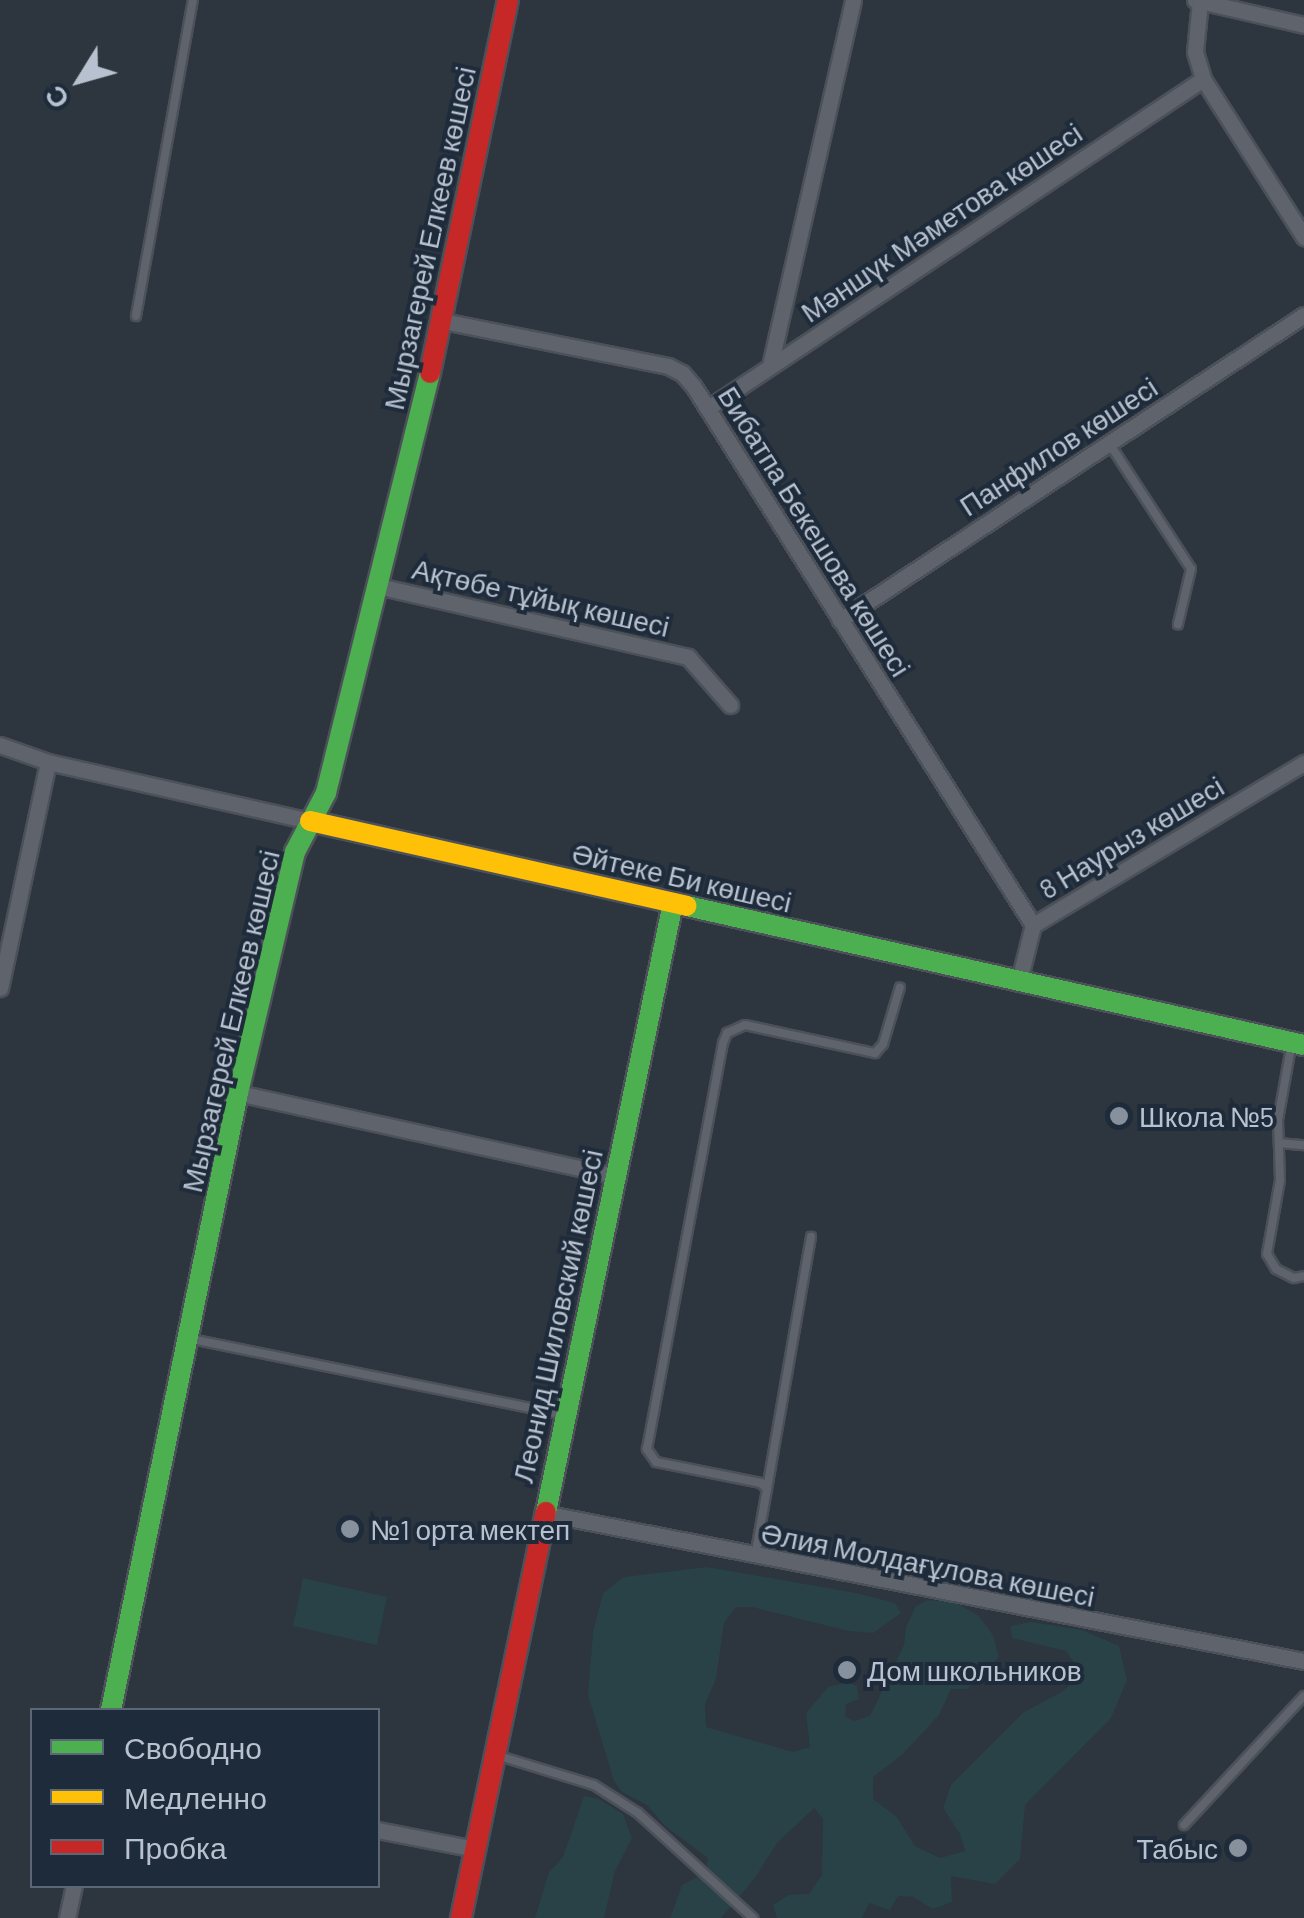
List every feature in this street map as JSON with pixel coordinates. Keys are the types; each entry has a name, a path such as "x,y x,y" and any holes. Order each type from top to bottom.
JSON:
{"street":[{"name":"Мырзагерей Елкеев көшесі","path":"111,1708 238,1093 295,852 326,793 378,586 443,321 508,0"},
{"path":"770,366 853,0"},
{"path":"1304,25 1198,0 1195,52 1203,79 1304,237"},
{"name":"Мәншүк Мәметова көшесі","path":"708,408 1203,79"},
{"name":"Панфилов көшесі","path":"840,620 1304,314"},
{"name":"Бибатпа Бекешова көшесі","path":"443,321 668,366 694,386 1033,925"},
{"name":"Ақтөбе тұйық көшесі","path":"378,586 688,656 730,705"},
{"name":"Әйтеке Би көшесі","path":"0,745 48,762 1298,1044"},
{"path":"0,988 48,762"},
{"name":"8 Наурыз көшесі","path":"1019,980 1033,925 1304,763"},
{"name":"Леонид Шиловский көшесі","path":"461,1918 672,902"},
{"path":"238,1093 614,1176"},
{"name":"Әлия Молдағұлова көшесі","path":"543,1513 1304,1661"},
{"path":"380,1830 475,1849"},
{"path":"67,1918 74,1888"}],"lane":[{"path":"136,316 194,0"},
{"path":"1108,443 1192,569 1178,624"},
{"path":"767,1489 761,1483 656,1462 647,1449 723,1043 727,1033 745,1025 875,1053 883,1044 900,987"},
{"path":"1298,1044 1278,1120 1280,1180 1266,1254 1276,1269 1294,1278 1304,1276"},
{"path":"1279,1143 1304,1145"},
{"path":"756,1557 811,1238"},
{"path":"189,1338 564,1415"},
{"path":"1184,1824 1304,1696"},
{"path":"494,1754 594,1785 638,1812 753,1918"}],"green space":[{"path":"707,1567 856,1593 895,1603 901,1613 873,1633 736,1607 724,1623 716,1679 705,1704 706,1727 793,1752 810,1747 806,1713 828,1687 848,1682 857,1686 859,1699 846,1704 845,1716 854,1721 870,1716 904,1645 906,1627 916,1606 928,1600 955,1602 979,1616 993,1635 999,1657 967,1689 951,1689 939,1715 902,1755 873,1777 873,1799 896,1816 915,1846 940,1858 965,1851 960,1834 943,1808 951,1785 1024,1712 1065,1690 1080,1671 1066,1651 1012,1638 1010,1626 1031,1622 1082,1630 1119,1646 1127,1680 1111,1718 1025,1805 1020,1859 995,1884 951,1876 952,1902 933,1909 913,1897 898,1896 890,1910 869,1903 862,1918 777,1918 773,1905 788,1895 809,1894 822,1875 823,1819 814,1808 777,1843 755,1878 721,1918 670,1918 682,1885 705,1873 708,1858 665,1826 647,1805 622,1792 614,1781 588,1695 593,1632 603,1593 624,1577"},
{"path":"303,1578 387,1597 377,1645 293,1626"},
{"path":"584,1796 599,1799 623,1814 632,1838 615,1871 604,1918 535,1918 549,1872 563,1857"}],"traffic: fast":[{"path":"111,1708 238,1093 295,852 326,793 430,373"},
{"path":"546,1512 673,903"},
{"path":"687,906 1304,1045"}],"traffic: slow":[{"path":"310,821 687,906"}],"traffic: jam":[{"path":"430,373 508,0"},
{"path":"461,1918 546,1512"}],"place":[{"name":"Школа №5","path":"1119,1116"},
{"name":"№1 орта мектеп","path":"350,1529"},
{"name":"Дом школьников","path":"847,1670"},
{"name":"Табыс","path":"1238,1848"}]}
